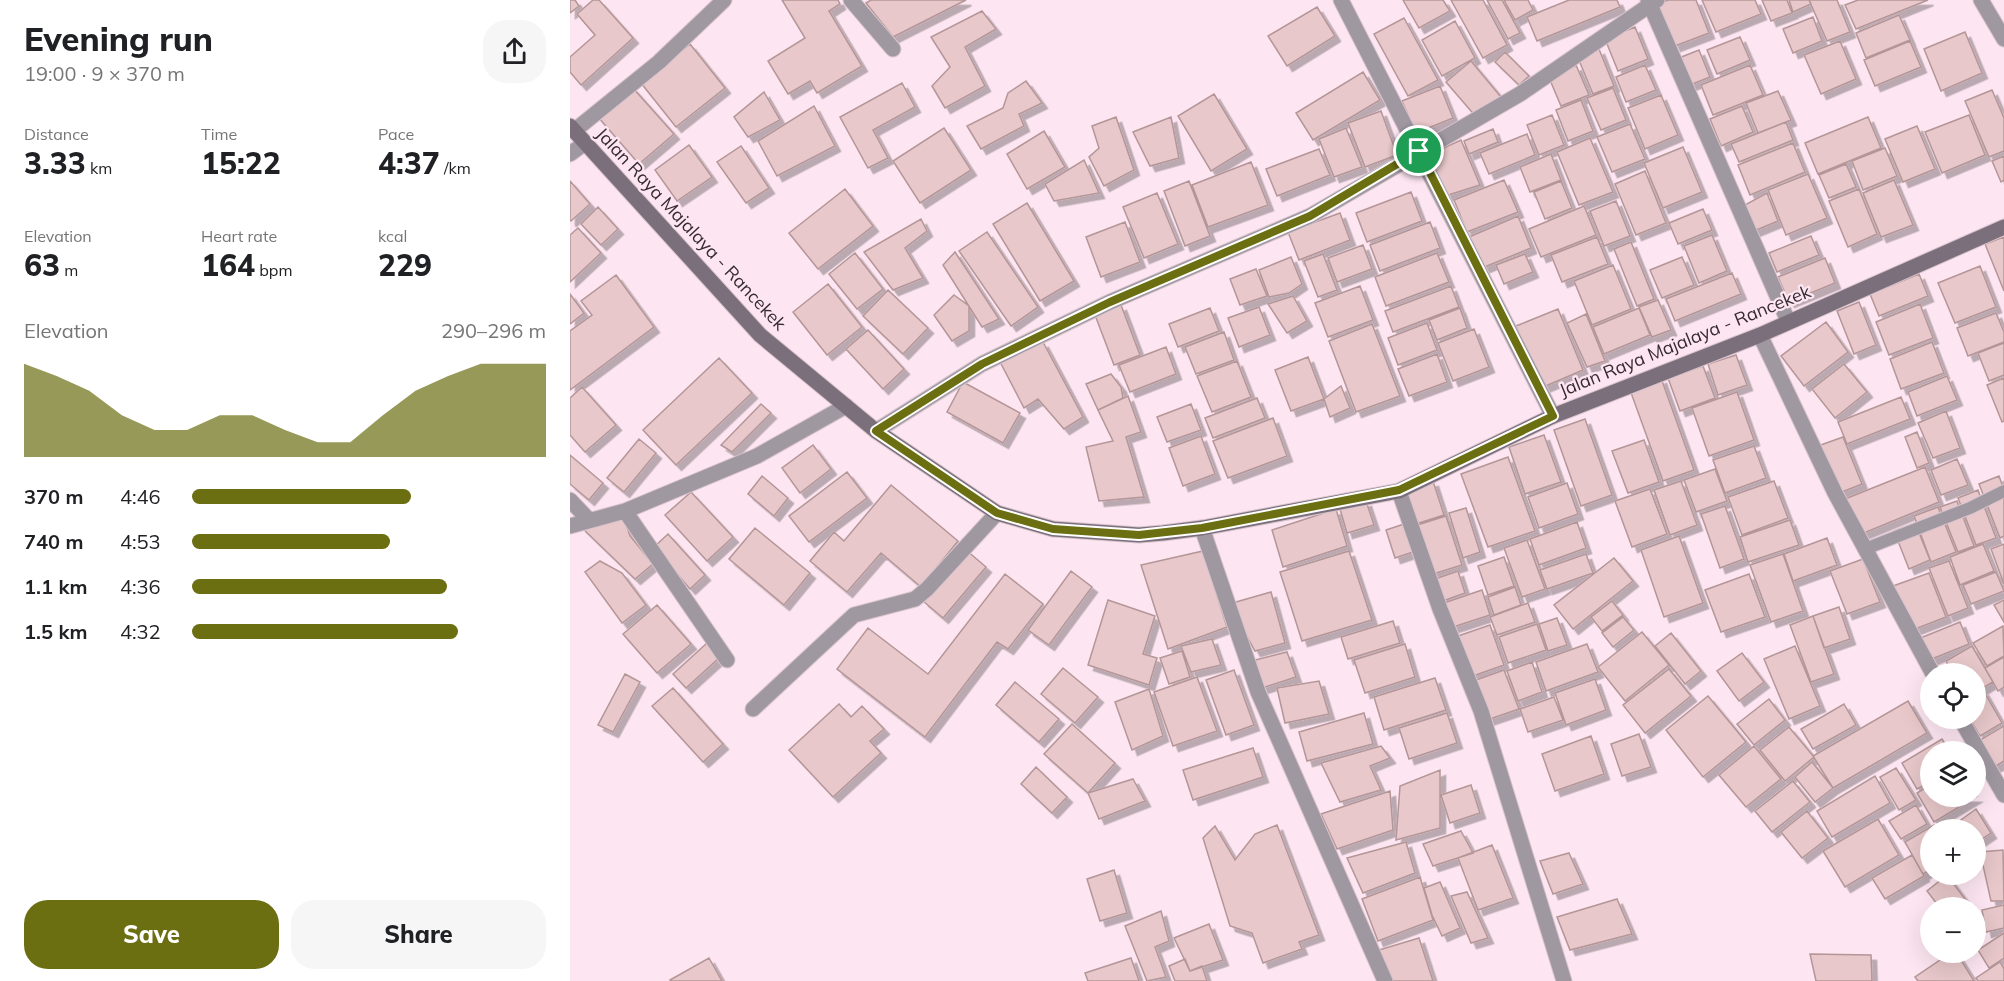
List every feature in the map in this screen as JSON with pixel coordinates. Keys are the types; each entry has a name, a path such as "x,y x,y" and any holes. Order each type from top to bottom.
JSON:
{"main road":[{"name":"Jalan Raya Majalaya - Rancekek","path":"576,133 759,334 876,431 997,513 1053,529 1139,535 1202,528 1399,490 1553,416 1760,335 2004,227"}],"street":[{"path":"570,154 576,133 659,62 724,0"},
{"path":"851,0 892,49"},
{"path":"1341,0 1553,416"},
{"path":"1981,0 2004,39"},
{"path":"876,431 982,364 1110,302 1310,216 1520,93 1652,1 1788,321"},
{"path":"1760,335 1835,493 1928,663"},
{"path":"570,526 588,519 625,511 757,456 846,406"},
{"path":"1399,490 1440,609 1481,711 1564,981"},
{"path":"570,500 588,519"},
{"path":"625,511 727,660"},
{"path":"753,709 854,615 915,598 927,590 997,513"},
{"path":"1202,528 1258,692 1385,981"},
{"path":"1966,729 2004,795"}],"lane":[{"path":"1865,549 1970,508 2004,491"}],"building":[{"path":"570,0 575,0 579,6 570,13"},
{"path":"593,0 599,0 633,38 581,85 570,72 570,57 595,35 577,14"},
{"path":"782,0 838,0 840,4 829,11 862,66 817,93 810,81 788,94 768,61 805,38"},
{"path":"871,0 966,0 893,37 866,3"},
{"path":"1403,0 1443,0 1450,11 1419,28"},
{"path":"1451,0 1483,0 1507,45 1483,58"},
{"path":"1487,0 1502,0 1520,33 1508,39"},
{"path":"1504,0 1528,0 1533,10 1515,20"},
{"path":"1569,0 1617,0 1620,7 1537,41 1527,17"},
{"path":"1668,0 1696,0 1709,33 1675,46 1658,4"},
{"path":"1702,0 1755,0 1761,14 1716,32"},
{"path":"1762,0 1787,0 1792,13 1771,21"},
{"path":"1789,0 1809,0 1811,4 1793,12"},
{"path":"1809,0 1837,0 1850,32 1827,41"},
{"path":"1858,0 1928,0 1856,29 1845,5"},
{"path":"1317,7 1335,36 1287,66 1268,36"},
{"path":"982,11 996,29 965,47 985,86 945,108 932,86 950,67 931,37"},
{"path":"1899,15 1910,40 1866,58 1856,33"},
{"path":"1813,17 1822,41 1793,53 1783,29"},
{"path":"1404,18 1438,80 1408,96 1374,34"},
{"path":"1455,21 1475,58 1442,76 1422,40"},
{"path":"1635,27 1648,59 1618,71 1605,39"},
{"path":"1965,32 1982,73 1941,91 1924,49"},
{"path":"1740,37 1750,60 1717,74 1707,50"},
{"path":"1840,41 1856,79 1821,94 1804,55"},
{"path":"1910,41 1921,67 1875,86 1864,60"},
{"path":"690,44 725,88 676,127 641,83"},
{"path":"1599,49 1614,86 1593,94 1578,58"},
{"path":"1699,50 1710,77 1690,85 1679,58"},
{"path":"1505,52 1529,76 1519,85 1495,62"},
{"path":"1471,61 1501,97 1477,118 1446,82"},
{"path":"1576,65 1589,95 1561,106 1550,80"},
{"path":"1645,65 1656,90 1626,102 1616,77"},
{"path":"1750,65 1763,95 1713,115 1701,85"},
{"path":"1363,72 1380,100 1313,140 1296,113"},
{"path":"1026,81 1042,103 1019,114 1024,126 981,149 967,126 1003,108 1008,93"},
{"path":"902,83 915,107 873,130 888,158 868,168 840,117"},
{"path":"1440,86 1453,118 1416,133 1402,101"},
{"path":"632,87 674,134 639,164 598,117"},
{"path":"1613,88 1626,120 1601,130 1587,98"},
{"path":"1992,90 2004,118 2004,151 1989,157 1965,101"},
{"path":"1778,91 1791,120 1758,133 1746,103"},
{"path":"764,92 780,120 748,137 734,117"},
{"path":"1214,94 1247,149 1211,171 1178,116"},
{"path":"1661,95 1678,135 1645,149 1628,108"},
{"path":"1581,100 1593,131 1568,141 1556,110"},
{"path":"814,106 835,146 777,176 758,141"},
{"path":"1742,106 1753,132 1721,146 1710,119"},
{"path":"1381,111 1397,155 1365,167 1348,123"},
{"path":"1552,115 1564,145 1539,155 1527,125"},
{"path":"1969,115 1985,155 1942,173 1925,132"},
{"path":"1116,117 1134,170 1104,186 1089,157 1099,148 1092,126"},
{"path":"1171,117 1179,158 1150,166 1133,132"},
{"path":"1868,117 1881,148 1818,174 1805,143"},
{"path":"1786,122 1793,140 1739,162 1731,144"},
{"path":"1630,124 1645,159 1612,172 1597,137"},
{"path":"1917,126 1935,169 1903,182 1885,139"},
{"path":"944,128 971,170 920,203 893,161"},
{"path":"1346,128 1362,167 1334,177 1319,139"},
{"path":"1493,129 1498,142 1469,154 1464,141"},
{"path":"1044,131 1065,167 1027,189 1007,154"},
{"path":"1527,134 1535,155 1489,174 1480,153"},
{"path":"1590,138 1613,192 1579,205 1557,152"},
{"path":"1461,140 1480,185 1445,196 1426,156"},
{"path":"1793,143 1805,172 1750,195 1738,165"},
{"path":"689,145 712,177 677,201 655,170"},
{"path":"741,146 769,188 746,203 717,162"},
{"path":"1683,147 1702,192 1663,208 1644,163"},
{"path":"1885,148 1897,176 1863,190 1852,161"},
{"path":"1319,149 1330,175 1277,196 1266,169"},
{"path":"1551,154 1561,180 1530,192 1520,167"},
{"path":"2004,156 2004,180 2001,182 1992,161"},
{"path":"1084,160 1099,193 1054,201 1045,184"},
{"path":"1251,162 1268,205 1208,227 1192,185"},
{"path":"1846,164 1856,187 1829,198 1819,175"},
{"path":"1645,171 1666,223 1636,235 1615,184"},
{"path":"1808,174 1827,218 1786,235 1768,190"},
{"path":"1504,180 1518,212 1467,232 1454,200"},
{"path":"1894,180 1913,225 1881,237 1863,193"},
{"path":"570,181 590,204 571,221 570,220"},
{"path":"1189,181 1210,236 1185,246 1164,191"},
{"path":"1561,181 1572,208 1545,219 1534,192"},
{"path":"845,189 873,226 818,269 789,233"},
{"path":"1859,189 1877,234 1848,247 1829,201"},
{"path":"1411,192 1422,221 1367,242 1356,213"},
{"path":"1157,193 1178,244 1144,258 1123,207"},
{"path":"1767,193 1778,221 1754,231 1743,206"},
{"path":"1616,201 1630,236 1604,246 1590,211"},
{"path":"1027,203 1074,281 1040,301 993,224"},
{"path":"1584,206 1596,235 1541,257 1529,229"},
{"path":"598,207 618,229 601,245 581,224"},
{"path":"1703,209 1712,230 1678,244 1669,223"},
{"path":"1340,213 1350,240 1299,260 1288,232"},
{"path":"1518,216 1531,248 1482,268 1469,237"},
{"path":"921,219 927,231 905,248 923,278 893,290 864,252"},
{"path":"1125,222 1140,262 1101,277 1086,237"},
{"path":"1430,222 1440,248 1380,271 1370,245"},
{"path":"578,228 601,253 570,282 570,235"},
{"path":"987,232 1038,307 1011,326 959,251"},
{"path":"1712,235 1727,271 1699,283 1684,246"},
{"path":"1811,236 1819,255 1777,272 1769,253"},
{"path":"1597,237 1608,264 1562,282 1551,255"},
{"path":"2004,237 2004,291 1985,244"},
{"path":"1631,242 1654,299 1637,306 1614,249"},
{"path":"1363,245 1372,269 1337,282 1328,258"},
{"path":"955,252 999,319 982,327 943,265"},
{"path":"855,253 883,289 857,309 829,274"},
{"path":"1437,253 1449,282 1386,306 1375,277"},
{"path":"1323,254 1337,290 1318,297 1304,261"},
{"path":"1525,254 1533,272 1504,284 1496,265"},
{"path":"1291,257 1302,284 1289,293 1269,297 1259,270"},
{"path":"1682,257 1694,285 1662,298 1650,270"},
{"path":"1825,258 1835,283 1789,302 1778,277"},
{"path":"1613,265 1631,309 1592,325 1574,281"},
{"path":"1980,266 1996,307 1955,323 1938,283"},
{"path":"1256,269 1267,296 1240,305 1230,279"},
{"path":"1732,273 1741,294 1675,321 1666,299"},
{"path":"1919,274 1928,296 1879,316 1870,294"},
{"path":"616,275 654,327 570,390 570,331 592,315 581,301"},
{"path":"828,284 862,327 827,355 793,312"},
{"path":"1360,286 1373,320 1328,337 1315,303"},
{"path":"1451,286 1459,307 1393,332 1385,311"},
{"path":"888,290 928,328 903,354 863,316"},
{"path":"570,294 584,313 570,324"},
{"path":"954,295 969,306 969,331 952,341 934,315"},
{"path":"1293,296 1307,321 1287,333 1268,304"},
{"path":"1658,300 1671,330 1652,337 1639,307"},
{"path":"1859,302 1876,345 1854,354 1837,311"},
{"path":"1920,304 1933,338 1889,355 1876,322"},
{"path":"1121,305 1140,355 1114,365 1095,315"},
{"path":"1259,307 1270,335 1239,347 1228,318"},
{"path":"1210,308 1219,331 1178,347 1169,324"},
{"path":"1460,308 1467,328 1437,340 1429,320"},
{"path":"1639,308 1650,335 1604,354 1593,327"},
{"path":"1558,309 1583,370 1541,388 1516,326"},
{"path":"1996,313 2004,332 2004,342 1968,356 1957,328"},
{"path":"1586,314 1605,361 1587,367 1567,323"},
{"path":"1826,322 1848,352 1804,386 1781,356"},
{"path":"1427,323 1437,350 1398,365 1388,338"},
{"path":"1372,324 1400,396 1356,412 1329,341"},
{"path":"1474,329 1489,367 1453,381 1438,343"},
{"path":"868,330 904,369 883,389 846,349"},
{"path":"1224,332 1234,360 1196,374 1185,347"},
{"path":"1043,342 1083,417 1064,429 1038,399 1024,408 998,358"},
{"path":"1932,342 1944,373 1901,389 1890,359"},
{"path":"2004,343 2004,375 1989,381 1978,353"},
{"path":"1166,347 1176,374 1130,392 1119,365"},
{"path":"1437,354 1447,382 1409,396 1398,369"},
{"path":"1736,355 1747,385 1718,395 1708,364"},
{"path":"1308,357 1324,399 1291,411 1275,370"},
{"path":"719,358 752,393 676,465 643,430"},
{"path":"1237,361 1251,397 1212,412 1197,376"},
{"path":"1844,364 1867,392 1835,418 1812,389"},
{"path":"1703,366 1715,398 1680,411 1668,378"},
{"path":"1111,374 1121,387 1123,398 1098,410 1086,384"},
{"path":"1947,376 1957,400 1917,416 1908,392"},
{"path":"1661,378 1694,470 1663,481 1630,390"},
{"path":"2004,378 2004,421 2002,422 1987,385"},
{"path":"963,382 1020,413 1003,443 947,412"},
{"path":"1341,386 1350,408 1330,417 1324,399"},
{"path":"582,387 616,425 585,452 570,435 570,398"},
{"path":"1737,392 1754,440 1709,456 1692,408"},
{"path":"1128,396 1141,432 1126,437 1144,497 1099,501 1086,447 1113,441 1098,410"},
{"path":"1901,397 1910,419 1847,444 1838,422"},
{"path":"1257,398 1265,418 1213,438 1205,418"},
{"path":"761,404 771,413 732,452 721,445"},
{"path":"1191,404 1201,430 1167,442 1157,417"},
{"path":"1946,411 1960,448 1933,458 1918,423"},
{"path":"1273,418 1287,456 1228,478 1213,441"},
{"path":"1585,419 1612,495 1581,506 1554,430"},
{"path":"1917,432 1929,463 1917,468 1905,437"},
{"path":"1544,435 1561,482 1525,494 1509,447"},
{"path":"1201,436 1215,474 1183,486 1169,448"},
{"path":"1843,437 1862,484 1837,494 1818,446"},
{"path":"639,439 656,453 624,492 607,478"},
{"path":"1644,440 1659,482 1628,493 1612,451"},
{"path":"813,445 831,469 800,493 782,468"},
{"path":"1754,446 1766,478 1725,493 1713,460"},
{"path":"570,455 603,483 589,500 570,484"},
{"path":"1508,457 1535,531 1488,547 1461,474"},
{"path":"1957,459 1968,485 1941,495 1931,470"},
{"path":"1925,467 1939,502 1859,535 1845,499"},
{"path":"1715,469 1727,501 1696,512 1684,480"},
{"path":"847,472 867,498 809,542 789,516"},
{"path":"762,476 788,498 774,516 748,494"},
{"path":"1999,476 2004,490 2004,536 2000,538 1979,484"},
{"path":"1433,481 1444,515 1416,524 1406,489"},
{"path":"1681,481 1697,525 1670,535 1654,490"},
{"path":"1774,481 1788,518 1742,535 1728,497"},
{"path":"1567,483 1578,514 1539,528 1528,497"},
{"path":"891,485 958,541 921,587 881,553 847,592 810,561 834,532 844,541"},
{"path":"1650,489 1667,534 1632,547 1615,501"},
{"path":"1978,490 1996,538 1976,545 1958,498"},
{"path":"691,492 733,537 707,561 665,515"},
{"path":"1366,501 1374,525 1347,533 1340,509"},
{"path":"1957,501 1974,546 1958,552 1940,507"},
{"path":"1725,506 1744,559 1720,568 1701,514"},
{"path":"1938,507 1956,552 1931,562 1914,516"},
{"path":"1466,508 1480,552 1463,558 1449,513"},
{"path":"1336,509 1347,546 1283,567 1272,530"},
{"path":"623,516 630,536 653,564 635,579 581,527"},
{"path":"1446,516 1462,565 1430,575 1414,526"},
{"path":"1790,520 1799,545 1748,562 1740,537"},
{"path":"1577,522 1586,548 1539,565 1530,539"},
{"path":"1915,523 1930,560 1909,569 1894,531"},
{"path":"1404,524 1413,552 1395,558 1386,530"},
{"path":"755,528 810,573 784,605 729,559"},
{"path":"668,534 705,575 690,589 654,547"},
{"path":"1679,536 1703,603 1664,617 1641,550"},
{"path":"1827,538 1837,565 1793,581 1784,554"},
{"path":"1527,540 1545,589 1522,597 1504,548"},
{"path":"1983,544 1994,571 1960,585 1950,557"},
{"path":"2004,544 2004,584 1991,549"},
{"path":"966,550 986,567 943,618 923,601"},
{"path":"1203,551 1227,627 1168,649 1141,565"},
{"path":"1349,551 1372,620 1302,641 1280,572"},
{"path":"1586,554 1593,573 1547,589 1540,570"},
{"path":"1783,554 1803,611 1771,622 1750,565"},
{"path":"1504,557 1514,586 1488,595 1478,566"},
{"path":"1614,558 1633,581 1573,629 1554,605"},
{"path":"1863,559 1880,602 1847,614 1830,571"},
{"path":"600,561 622,573 646,605 622,623 585,572"},
{"path":"1949,561 1968,608 1948,616 1929,568"},
{"path":"1071,571 1092,587 1049,645 1028,630"},
{"path":"1458,571 1465,593 1443,601 1435,579"},
{"path":"1996,572 2004,591 1971,604 1963,585"},
{"path":"1929,573 1946,617 1910,631 1893,586"},
{"path":"1005,574 1043,604 1008,649 997,642 925,737 837,669 868,628 928,674"},
{"path":"1749,574 1765,617 1721,632 1705,590"},
{"path":"1515,587 1521,605 1494,615 1488,597"},
{"path":"1482,590 1490,615 1450,628 1441,604"},
{"path":"1271,592 1285,643 1255,651 1229,604"},
{"path":"1108,600 1155,616 1143,654 1157,658 1149,685 1088,665"},
{"path":"2004,600 2004,622 1994,605"},
{"path":"1612,601 1623,615 1602,631 1591,617"},
{"path":"1528,603 1535,622 1497,635 1490,617"},
{"path":"657,605 691,644 657,673 623,634"},
{"path":"1839,607 1850,639 1824,648 1813,616"},
{"path":"1813,616 1834,674 1811,682 1790,625"},
{"path":"1623,617 1634,630 1613,647 1602,633"},
{"path":"1557,618 1567,645 1548,651 1539,624"},
{"path":"1393,621 1400,643 1348,659 1341,637"},
{"path":"1960,622 1969,644 1927,661 1918,639"},
{"path":"1537,624 1546,650 1508,663 1499,637"},
{"path":"1490,625 1504,665 1473,676 1458,636"},
{"path":"2003,626 2004,656 1987,666 1973,643"},
{"path":"1642,632 1669,665 1625,701 1598,667"},
{"path":"1671,633 1701,671 1685,684 1655,646"},
{"path":"1212,639 1221,665 1191,672 1181,646"},
{"path":"707,643 720,657 686,688 673,674"},
{"path":"1405,644 1415,677 1365,693 1354,660"},
{"path":"1587,644 1598,672 1546,691 1536,662"},
{"path":"1795,646 1820,706 1789,719 1764,659"},
{"path":"1972,646 1982,663 1947,663 1946,661"},
{"path":"1182,651 1190,677 1169,684 1160,658"},
{"path":"1287,652 1296,677 1262,688 1255,660"},
{"path":"1742,653 1764,682 1739,701 1717,671"},
{"path":"2004,657 2004,687 1998,691 1986,667"},
{"path":"1532,662 1542,692 1518,701 1507,671"},
{"path":"1063,668 1098,697 1075,723 1041,694"},
{"path":"1669,669 1691,696 1645,733 1623,705"},
{"path":"1234,670 1254,725 1226,735 1206,680"},
{"path":"1504,670 1519,709 1487,720 1473,681"},
{"path":"1986,670 1993,682 1986,686"},
{"path":"625,674 640,682 613,732 598,725"},
{"path":"1197,677 1217,731 1173,746 1154,692"},
{"path":"1435,678 1446,710 1384,730 1374,697"},
{"path":"1595,679 1606,710 1566,725 1555,693"},
{"path":"1319,681 1329,714 1285,723 1277,688"},
{"path":"1015,682 1059,719 1039,742 996,705"},
{"path":"673,688 723,744 703,762 652,706"},
{"path":"1149,689 1163,736 1132,750 1115,702"},
{"path":"1986,695 2002,723 1980,736 1976,729 1986,729"},
{"path":"1708,696 1746,742 1703,777 1666,730"},
{"path":"1554,697 1563,720 1528,732 1520,709"},
{"path":"1769,699 1785,720 1754,745 1737,724"},
{"path":"1908,701 1920,721 1920,729 1925,729 1927,733 1833,788 1813,756"},
{"path":"839,704 851,717 862,706 884,729 870,741 881,753 833,797 789,750"},
{"path":"1844,704 1856,725 1813,749 1801,729"},
{"path":"1364,713 1373,744 1307,761 1299,732"},
{"path":"1447,713 1457,743 1409,759 1399,728"},
{"path":"1072,724 1115,763 1088,793 1044,754"},
{"path":"2004,726 2004,761 1991,769 1986,761 1986,741 1978,741"},
{"path":"1789,727 1814,757 1785,781 1760,750"},
{"path":"1639,734 1651,767 1622,776 1611,744"},
{"path":"1591,736 1604,774 1555,791 1542,754"},
{"path":"1381,746 1390,758 1370,766 1381,790 1340,802 1321,763"},
{"path":"1754,746 1781,779 1746,807 1719,775"},
{"path":"1253,748 1263,777 1193,800 1183,770"},
{"path":"1920,752 1920,787 1917,789 1902,763"},
{"path":"1812,762 1833,788 1815,802 1795,777"},
{"path":"1036,767 1067,797 1052,813 1021,784"},
{"path":"1896,768 1916,800 1899,810 1880,777"},
{"path":"1440,770 1440,828 1396,840 1400,786"},
{"path":"1875,776 1890,803 1832,837 1817,811"},
{"path":"1133,779 1145,801 1099,819 1088,793"},
{"path":"1793,781 1810,802 1772,832 1755,811"},
{"path":"1471,785 1480,813 1450,823 1441,795"},
{"path":"1390,791 1393,830 1337,849 1321,814"},
{"path":"1916,805 1924,819 1920,819 1920,828 1901,839 1889,821"},
{"path":"1925,807 1959,807 1939,819 1932,819"},
{"path":"1976,809 1982,819 1962,819"},
{"path":"1807,811 1828,838 1802,858 1781,832"},
{"path":"1878,819 1899,855 1845,887 1823,851"},
{"path":"1277,825 1319,935 1299,942 1302,949 1263,963 1252,933 1230,926 1203,838 1215,826 1235,860 1255,834"},
{"path":"1986,825 1991,833 1986,836"},
{"path":"1461,831 1473,853 1433,866 1423,844"},
{"path":"1920,833 1920,869 1905,842"},
{"path":"1406,842 1415,873 1363,893 1347,858"},
{"path":"1492,845 1513,898 1478,910 1458,858"},
{"path":"2003,850 2004,901 1991,901 1986,879 1986,851"},
{"path":"1569,853 1583,884 1553,894 1540,861"},
{"path":"1912,855 1920,869 1920,878 1885,899 1872,878"},
{"path":"1114,870 1127,913 1100,921 1087,879"},
{"path":"1420,877 1433,920 1378,941 1362,899"},
{"path":"1440,882 1460,928 1442,936 1432,915 1424,888"},
{"path":"1934,885 1954,885 1964,897 1932,897 1927,891"},
{"path":"1467,892 1488,938 1471,943 1451,896"},
{"path":"1617,899 1632,934 1570,950 1557,917"},
{"path":"2004,905 2004,928 1986,932 1986,909"},
{"path":"1161,911 1169,941 1155,947 1166,977 1147,981 1125,926"},
{"path":"1209,924 1223,960 1190,971 1174,938"},
{"path":"2004,933 2004,958 1989,968 1986,963 1986,945"},
{"path":"1419,938 1433,981 1393,981 1379,950"},
{"path":"1810,954 1871,955 1872,981 1816,981"},
{"path":"709,958 722,981 670,980"},
{"path":"1131,958 1139,981 1088,981 1085,973"},
{"path":"1185,959 1190,971 1202,966 1207,981 1175,981 1169,966"},
{"path":"2000,962 2004,969 2004,981 1978,981 1976,978"},
{"path":"1936,963 1963,963 1974,981 1918,981 1915,977"}],"route":[{"path":"1419,151 1553,416 1399,490 1202,528 1139,535 1053,529 997,513 876,431 982,364 1110,302 1310,216 1419,151"}]}
